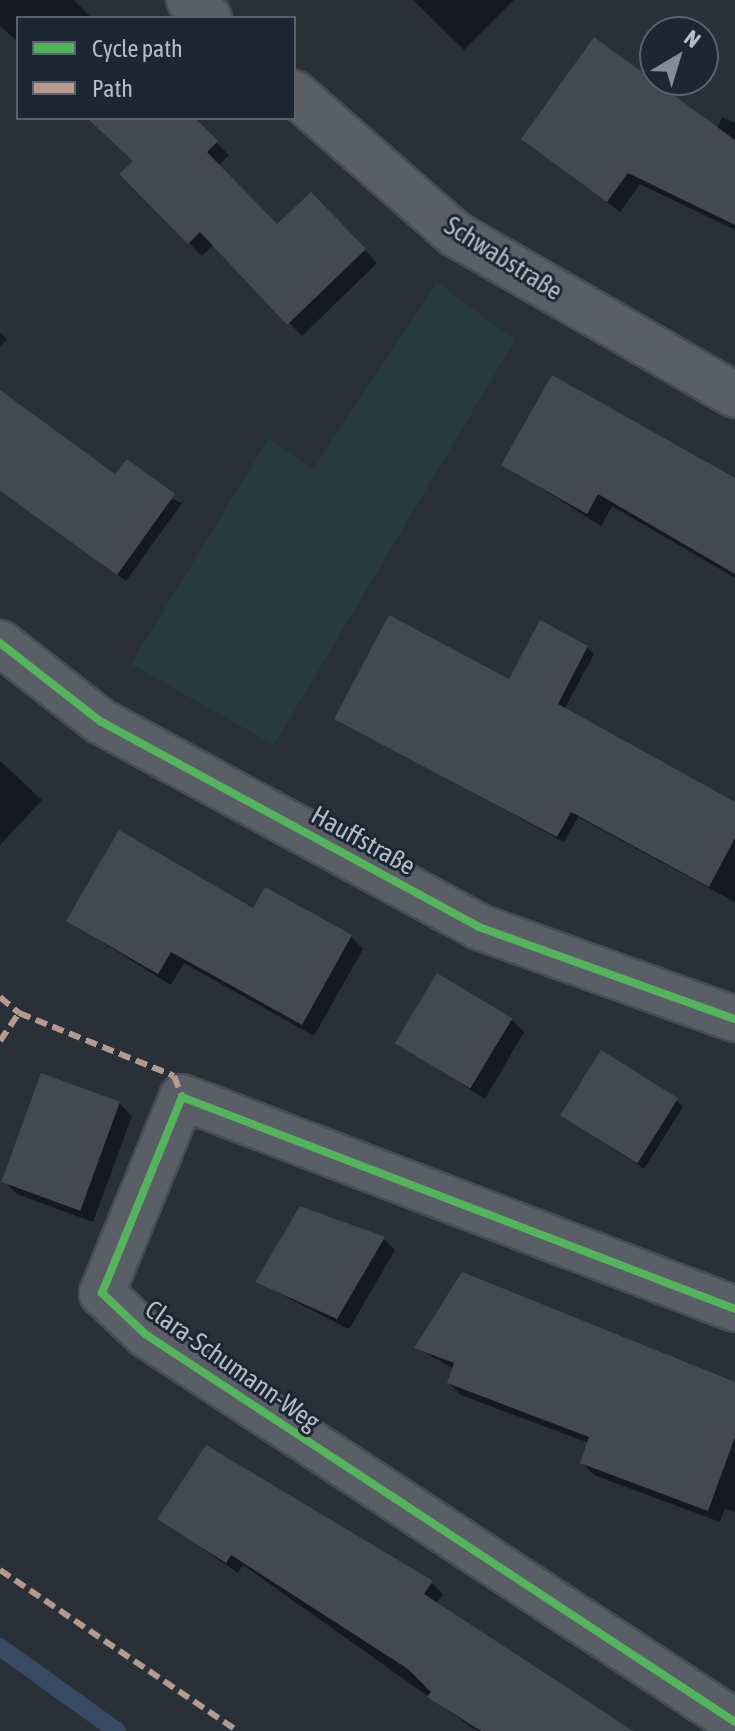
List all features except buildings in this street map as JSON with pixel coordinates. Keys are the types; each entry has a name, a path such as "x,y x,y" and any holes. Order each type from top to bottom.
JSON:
{"street":[{"path":"189,0 207,16"},
{"name":"Schwabstraße","path":"296,95 455,234 735,395"},
{"name":"Hauffstraße","path":"0,643 100,721 479,927 735,1019"},
{"name":"Clara-Schumann-Weg","path":"735,1309 182,1097 102,1293 145,1334 735,1722"}],"green space":[{"path":"437,282 515,340 274,745 131,664 269,438 313,470"}],"waterway":[{"path":"0,1647 117,1731"}],"marked path":[{"path":"0,997 19,1013 174,1076 182,1097"},
{"path":"0,1041 19,1013"},
{"path":"0,1570 238,1731"}],"cycle path":[{"path":"0,643 100,721 479,927 735,1019"},
{"path":"735,1309 182,1097 102,1293 145,1334 735,1722"}]}
